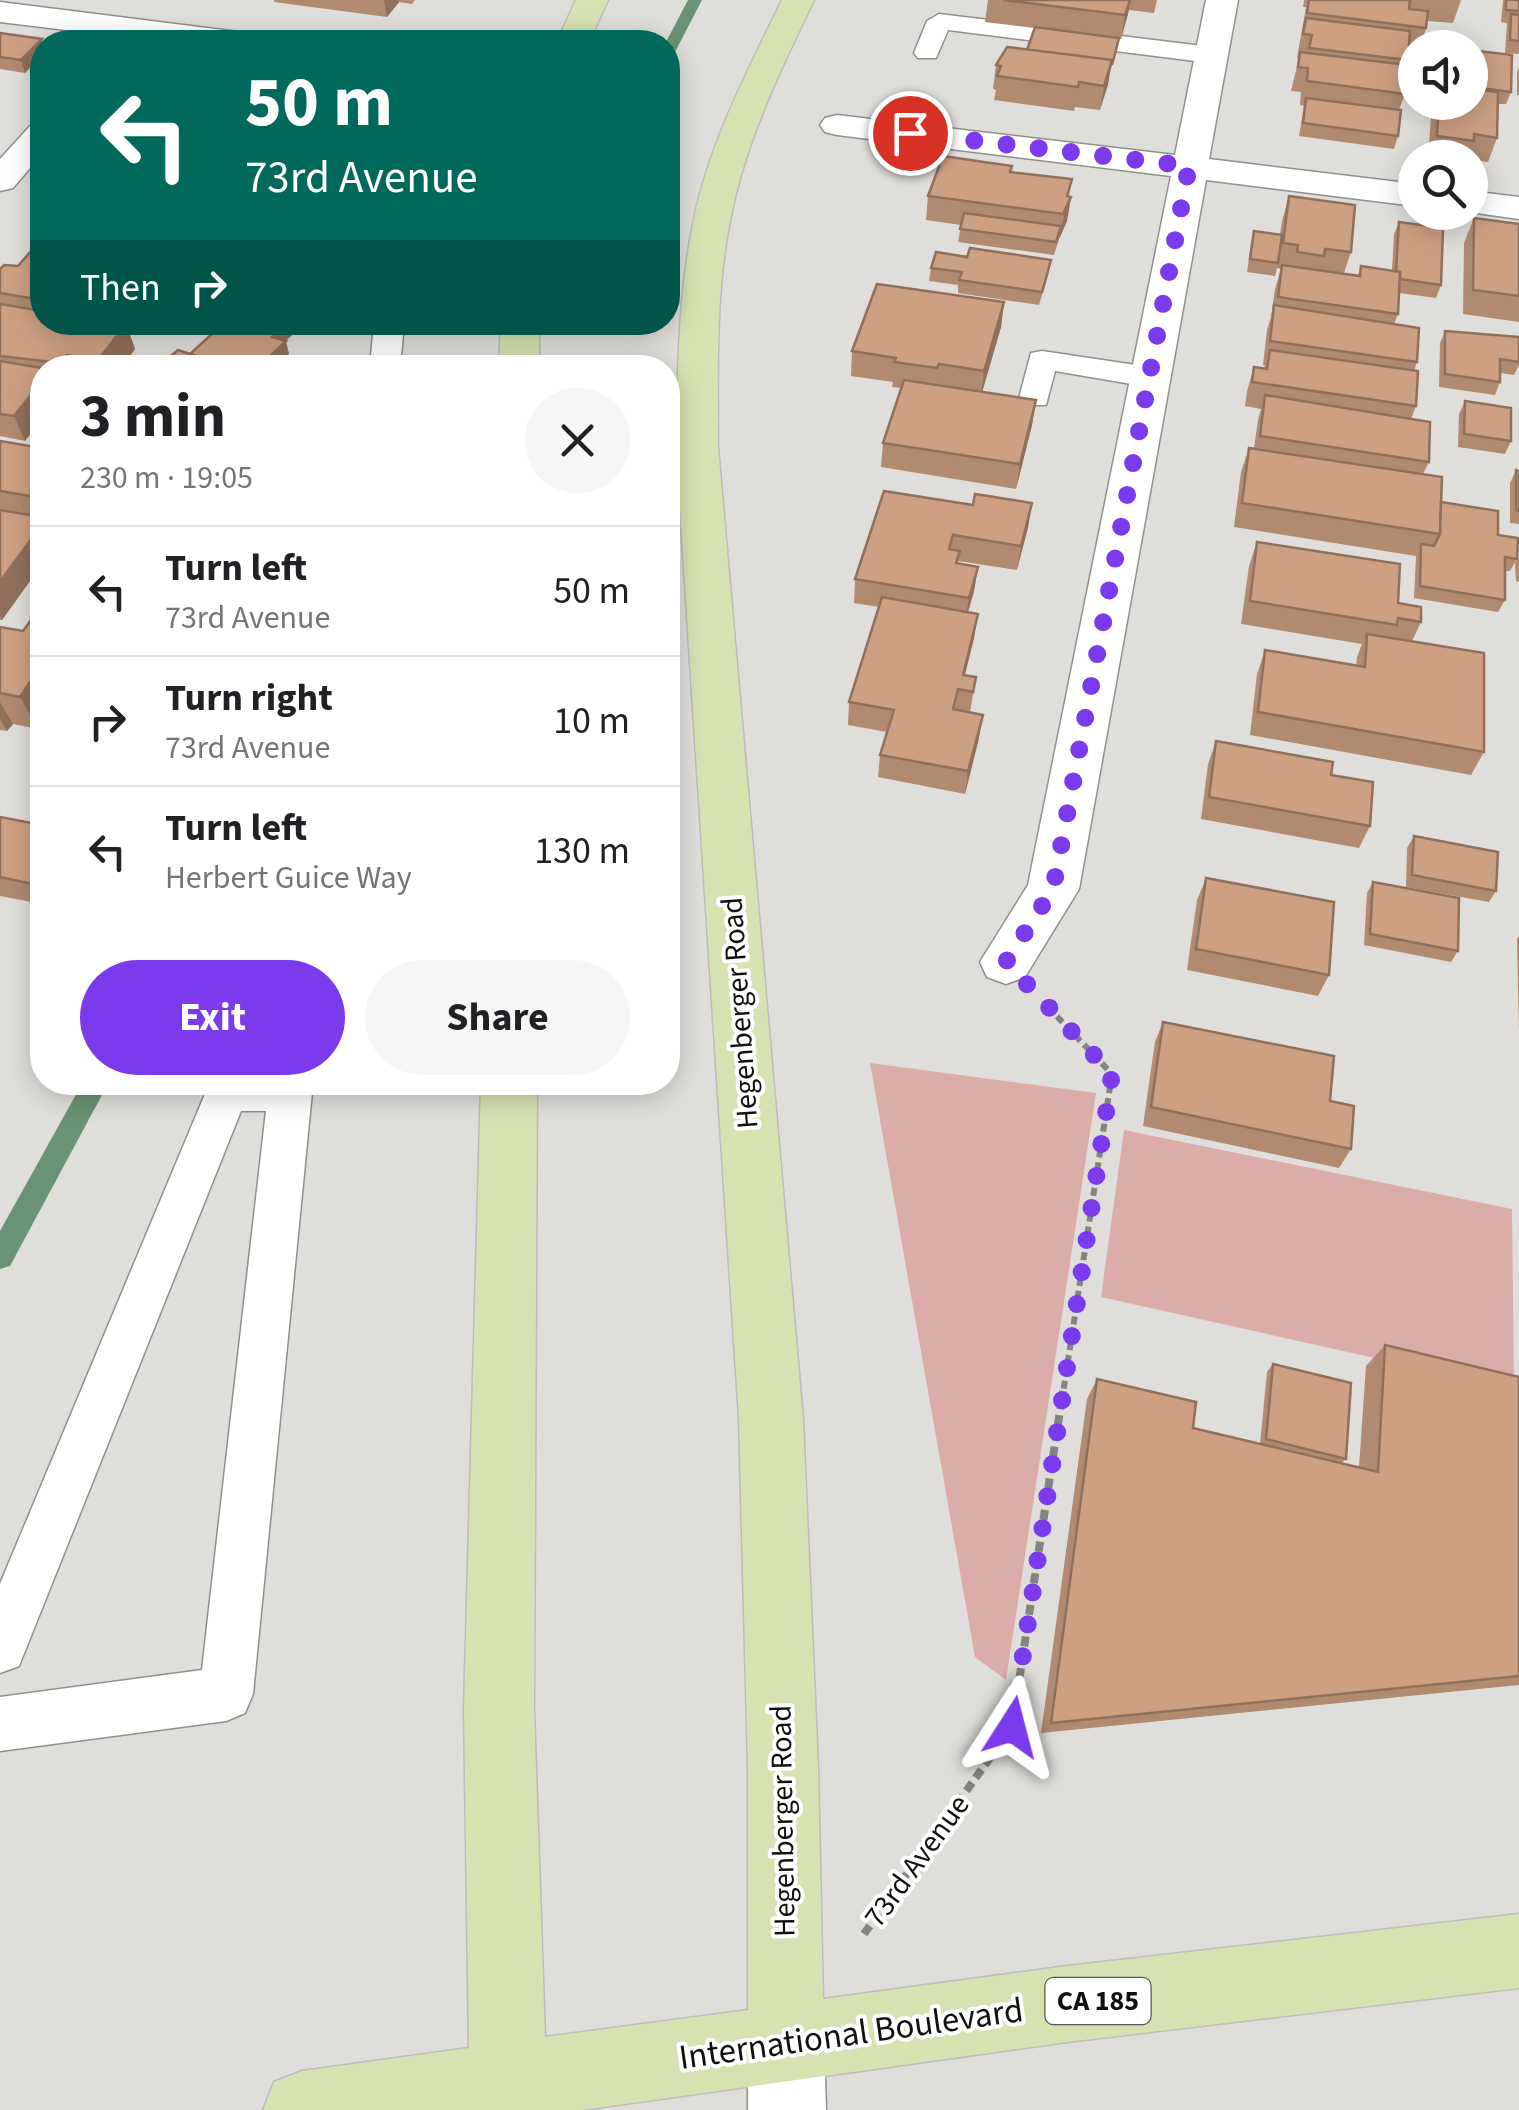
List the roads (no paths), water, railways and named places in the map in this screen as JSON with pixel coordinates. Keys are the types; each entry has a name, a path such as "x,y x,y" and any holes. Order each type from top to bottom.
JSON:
{"main road":[{"path":"578,30 592,0"},
{"name":"Hegenberger Road","path":"787,2077 771,1419 696,447 700,302 719,187 758,83 798,0"},
{"path":"508,2096 500,1709 509,1095"},
{"name":"International Boulevard","path":"302,2110 787,2077 1067,2004 1519,1951"}],"street":[{"path":"136,30 164,0"},
{"path":"1006,962 1053,889 1222,0"},
{"path":"0,12 98,30"},
{"path":"837,125 1398,193"},
{"path":"0,180 30,146"},
{"path":"1488,204 1519,208"}],"lane":[{"path":"927,53 939,21 1211,56"},
{"path":"1035,398 1046,348 1149,377"},
{"path":"0,1647 226,1095"},
{"path":"0,1724 226,1694 290,1095"}],"waterway":[{"path":"679,30 695,0"},
{"path":"0,1257 90,1095"}]}
